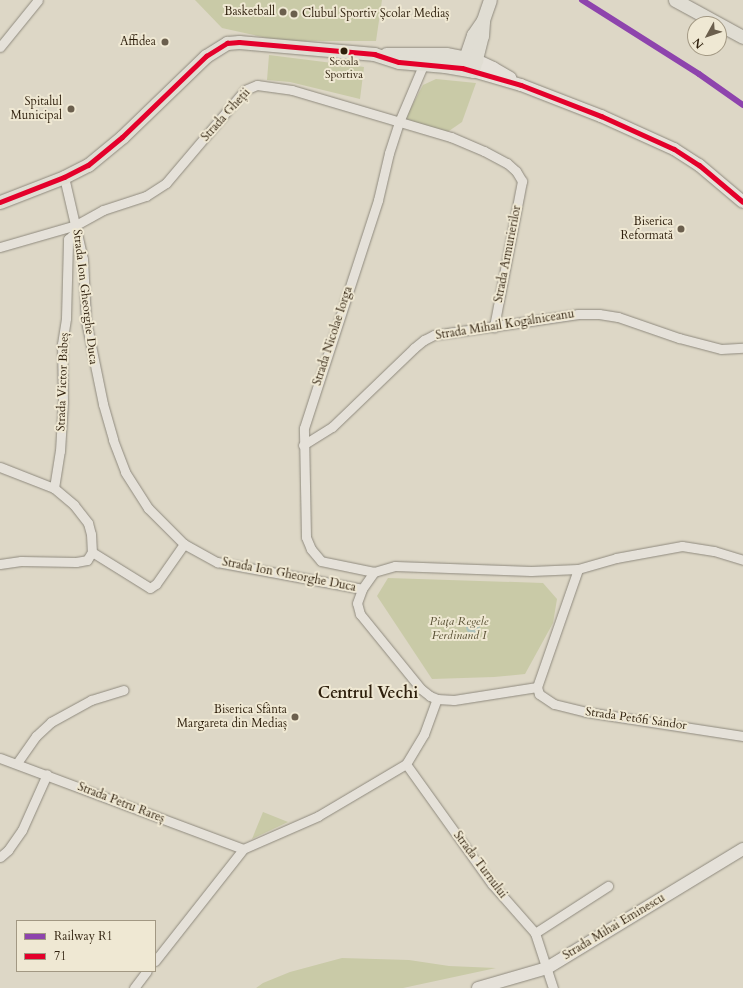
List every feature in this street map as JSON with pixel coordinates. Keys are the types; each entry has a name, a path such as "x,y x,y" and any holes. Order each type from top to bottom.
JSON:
{"main road":[{"path":"469,64 473,35 483,20 490,0"},
{"path":"675,0 743,38"},
{"path":"0,202 64,177 88,165 111,148 206,56 227,43 239,42 374,54 446,54 601,116 674,149 699,165 743,202"},
{"path":"374,54 399,62 424,64 469,64"},
{"name":"Strada Mihai Eminescu","path":"478,988 547,968 743,849"}],"street":[{"path":"0,47 34,2"},
{"name":"Strada Nicolae Iorga","path":"374,572 321,561 311,549 306,537 303,445 304,428 378,200 389,153 399,122 424,64"},
{"name":"Strada Gheții","path":"77,228 103,210 146,196 166,183 246,90 252,86 257,85 292,90 399,122"},
{"name":"Strada Armurierilor","path":"399,122 451,137 484,151 507,163 516,171 522,181 494,327"},
{"name":"Strada Ion Gheorghe Duca","path":"64,177 83,259 86,321 94,366 113,440 125,472 140,496 158,519 184,544 217,562 362,589"},
{"path":"0,247 77,228"},
{"name":"Strada Victor Babeș","path":"54,488 60,451 63,402 62,344 66,318 68,239 77,228"},
{"name":"Strada Mihail Kogălniceanu","path":"303,445 332,428 424,340 445,333 578,314 599,314 618,317 679,338 721,348 743,348"},
{"path":"0,467 54,488 74,505 88,523 91,534 92,552 87,560 76,562 21,561 0,564"},
{"path":"92,552 150,588 156,584 184,544"},
{"path":"578,569 537,687 454,700 437,699 421,689 360,614 357,603 362,589 374,572 395,566 531,571 578,569 616,558 682,546 714,552 743,560"},
{"name":"Strada Petőfi Sándor","path":"537,687 539,694 554,704 586,712 743,736"},
{"path":"17,763 36,736 51,722 91,700 124,690"},
{"path":"156,960 243,849 318,816 406,764 424,734 437,699"},
{"name":"Strada Petru Rareș","path":"0,758 47,774 243,849"},
{"name":"Strada Turnului","path":"406,764 492,884 535,933 553,988"},
{"path":"0,857 8,850 22,830 47,774"},
{"path":"535,933 608,886"},
{"path":"134,988 146,972"}],"green space":[{"name":"Clubul Sportiv Școlar Mediaș","path":"195,0 382,0 376,41 280,41 222,28"},
{"path":"269,55 364,67 360,99 290,82 267,80"},
{"path":"436,79 476,83 462,122 446,133 404,121 423,85"},
{"name":"Piața Regele Ferdinand I","path":"388,578 543,583 557,599 553,623 525,674 494,677 432,679 377,596"},
{"path":"263,812 288,822 252,839"},
{"path":"342,958 409,960 449,966 496,968 403,988 256,988 263,983 290,972"}],"water":[{"path":"470,620 476,620 480,624 480,630 476,634 470,634 466,630 466,624"}],"rail line":[{"name":"R1","path":"582,0 699,74 743,105"}],"transit line":[{"name":"71","path":"0,202 64,177 88,165 122,137 206,56 227,43 239,42 374,54 399,62 462,68 521,85 601,116 674,149 699,165 743,202"}],"place":[{"name":"Basketball","path":"283,12"},
{"name":"Clubul Sportiv Școlar Mediaș","path":"294,14"},
{"name":"Affidea","path":"165,42"},
{"name":"Scoala Sportiva","path":"344,51"},
{"name":"Spitalul Municipal","path":"71,109"},
{"name":"Biserica Reformată","path":"681,229"},
{"name":"Biserica Sfânta Margareta din Mediaș","path":"295,717"}],"district":[{"name":"Centrul Vechi","path":"368,693"}]}
